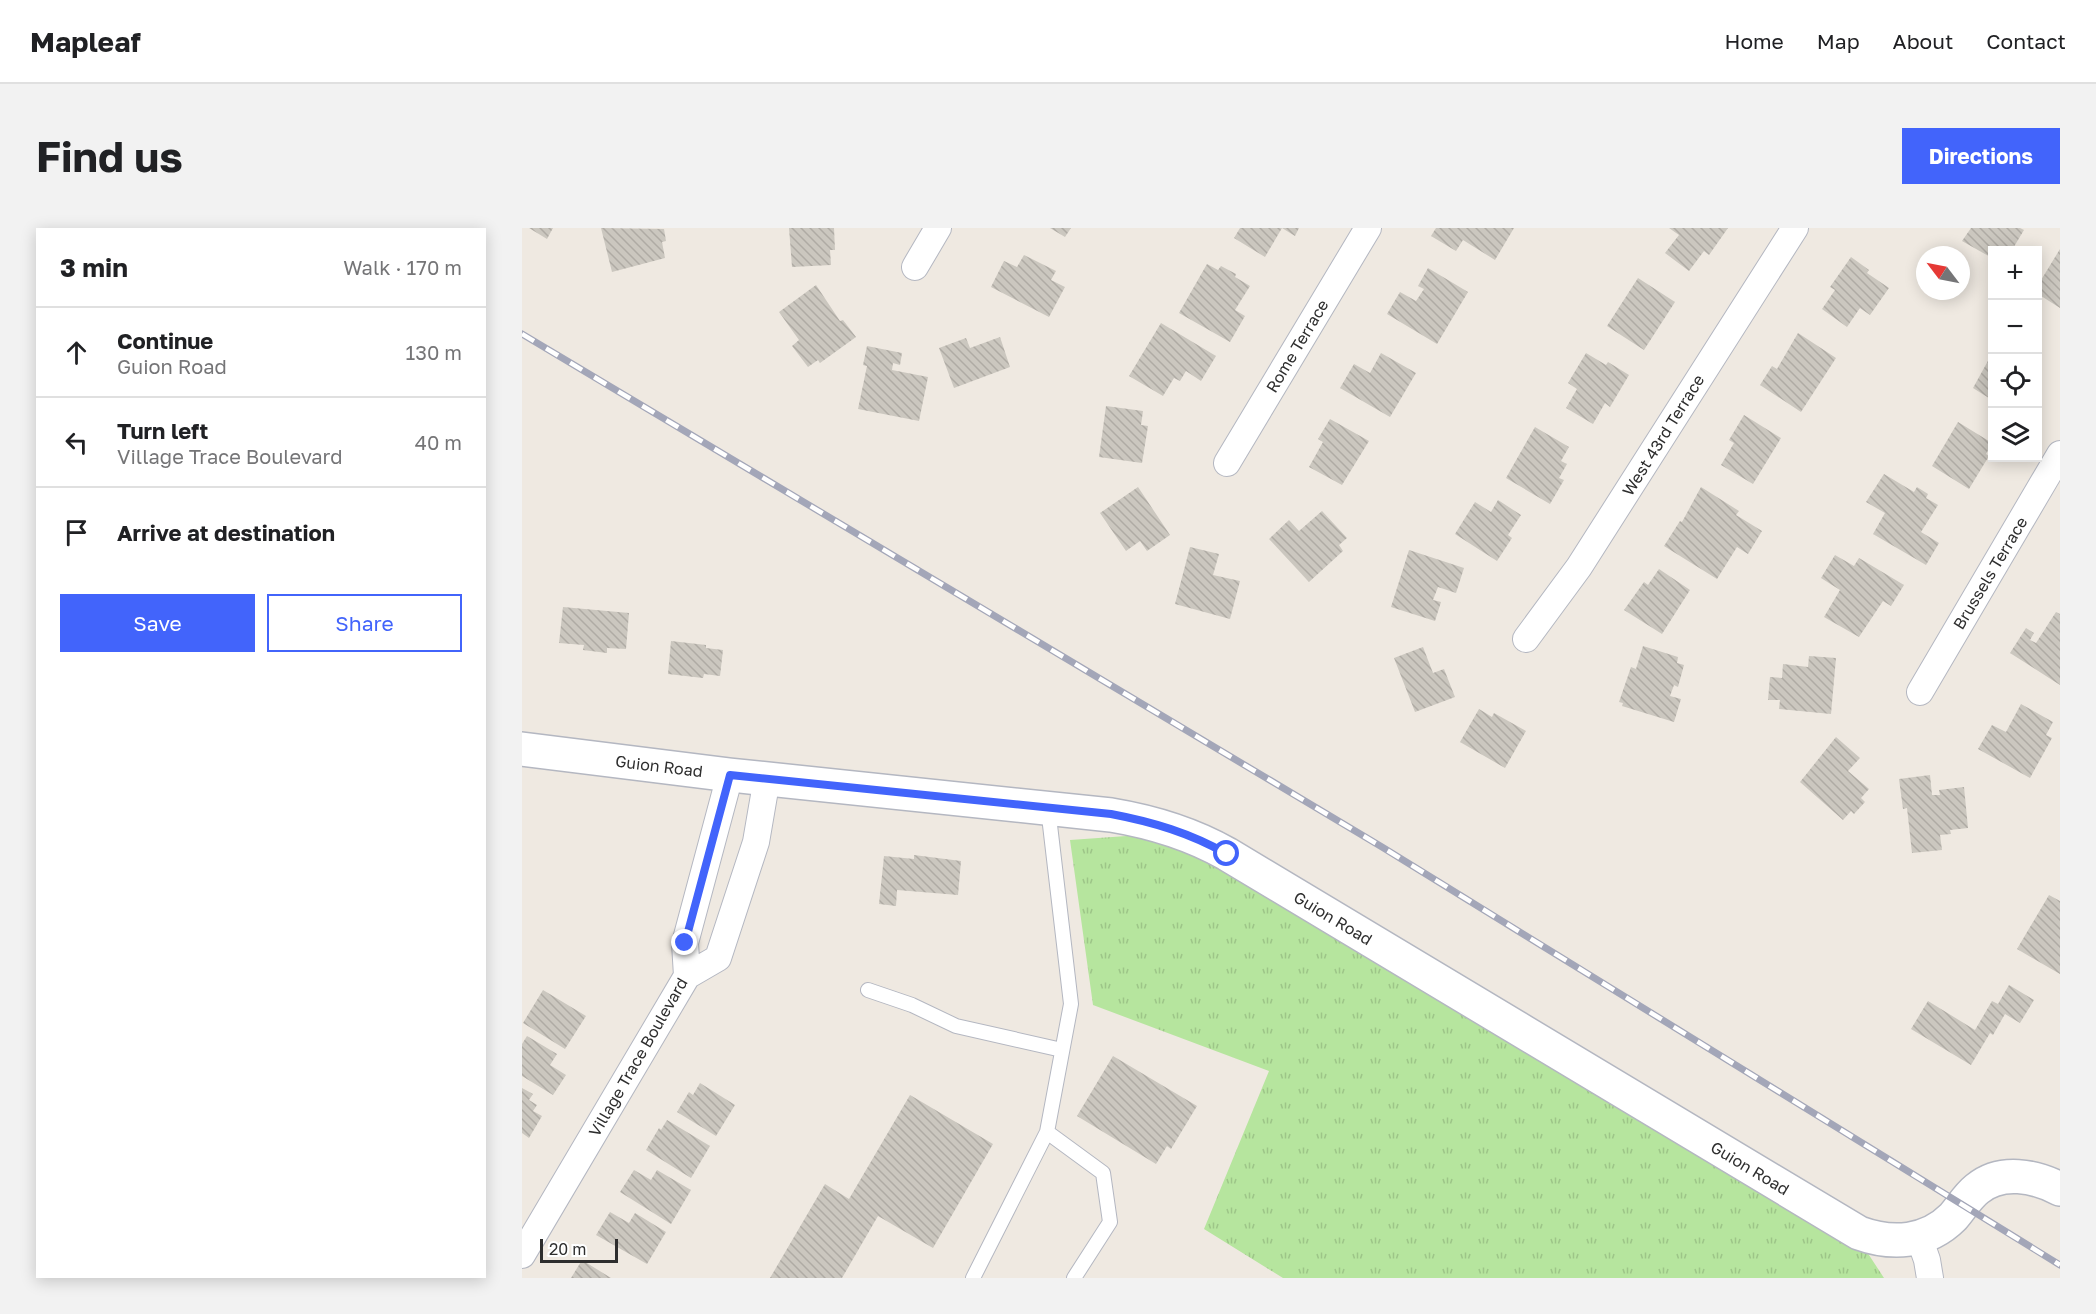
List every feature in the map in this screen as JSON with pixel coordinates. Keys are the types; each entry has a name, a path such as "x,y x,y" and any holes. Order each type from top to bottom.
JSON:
{"street":[{"path":"915,267 938,228"},
{"name":"Rome Terrace","path":"1227,463 1368,228"},
{"name":"West 43rd Terrace","path":"1526,639 1579,567 1794,228"},
{"name":"Brussels Terrace","path":"1920,692 2060,454"},
{"name":"Guion Road","path":"522,749 730,775 1048,807 1137,819 1183,832 1205,842 1852,1229 1872,1238 1893,1242 1919,1237 1934,1231 1946,1223 1978,1188 2004,1177 2030,1178 2060,1189"},
{"name":"Village Trace Boulevard","path":"522,1255 687,976 685,943 730,775"},
{"path":"687,976 718,958 756,842 767,778"},
{"path":"1919,1237 1930,1278"}],"lane":[{"path":"973,1278 1047,1132 1071,1004 1048,807"},
{"path":"868,990 912,1005 956,1026 1062,1050"},
{"path":"1047,1132 1103,1173 1110,1222 1074,1278"}],"green space":[{"path":"1183,832 1852,1229 1884,1278 1283,1278 1204,1229 1269,1071 1093,1005 1070,840"}],"building":[{"path":"529,228 553,228 547,239"},
{"path":"601,228 664,229 666,241 662,242 665,258 612,272"},
{"path":"789,228 834,228 835,250 830,250 831,265 792,267"},
{"path":"1050,228 1071,228 1065,237"},
{"path":"1240,228 1282,228 1265,257 1234,238"},
{"path":"1282,228 1299,228 1295,236"},
{"path":"1436,228 1514,228 1495,260 1463,240 1456,251 1431,236"},
{"path":"1669,228 1728,228 1709,255 1704,251 1689,271 1665,253 1679,235"},
{"path":"1971,228 2020,228 2024,230 2014,246 1988,246 1988,256 1962,241"},
{"path":"2060,249 2060,308 2042,297 2042,278"},
{"path":"1024,255 1056,271 1051,280 1065,287 1049,317 991,287 1004,261 1017,267"},
{"path":"1851,257 1869,270 1867,273 1889,288 1870,315 1860,308 1847,327 1822,309 1835,290 1830,287"},
{"path":"1207,264 1218,270 1221,266 1236,274 1235,277 1250,286 1235,310 1245,316 1230,342 1179,313"},
{"path":"1428,268 1468,292 1437,344 1387,314 1400,292 1416,301 1424,289 1418,286"},
{"path":"1638,278 1675,302 1644,350 1607,326"},
{"path":"816,285 840,321 843,320 856,337 820,363 818,360 808,367 792,346 799,340 779,312"},
{"path":"1161,323 1216,356 1201,381 1186,371 1180,381 1174,378 1163,396 1129,376"},
{"path":"1798,333 1836,358 1801,412 1760,385 1772,366 1777,369"},
{"path":"1000,337 1010,367 954,388 939,348 966,338 970,348"},
{"path":"867,346 902,353 900,365 893,363 892,370 928,377 919,421 858,409 867,366 863,365"},
{"path":"1381,353 1416,373 1390,417 1340,388 1354,364 1370,373"},
{"path":"1586,353 1606,365 1608,362 1629,375 1610,407 1605,403 1593,424 1566,408 1577,389 1568,383"},
{"path":"1988,361 1988,397 1973,388"},
{"path":"1106,406 1143,411 1141,425 1148,426 1142,463 1099,457"},
{"path":"1744,415 1781,438 1753,484 1721,465 1734,443 1729,440"},
{"path":"1330,419 1369,441 1342,485 1309,467 1323,442 1318,439"},
{"path":"1958,422 1988,441 1986,454 1988,458 1969,489 1932,466"},
{"path":"1535,427 1569,447 1561,461 1567,464 1559,478 1564,480 1550,504 1506,478"},
{"path":"1884,474 1914,492 1917,487 1928,494 1926,498 1938,505 1921,532 1939,543 1926,565 1873,534 1885,513 1866,502"},
{"path":"1138,487 1170,535 1147,551 1140,541 1126,551 1100,513"},
{"path":"1701,487 1739,511 1736,515 1762,531 1748,554 1737,547 1717,579 1664,546 1680,521 1682,522"},
{"path":"1498,500 1521,515 1508,535 1512,538 1497,561 1455,534 1475,502 1491,512"},
{"path":"1322,511 1347,538 1339,545 1343,551 1309,582 1269,539 1289,520 1299,531"},
{"path":"1190,547 1219,554 1213,575 1240,581 1230,619 1175,604"},
{"path":"1409,550 1464,568 1456,593 1438,587 1433,600 1441,602 1435,621 1391,607"},
{"path":"1835,555 1854,566 1859,558 1904,585 1891,606 1883,601 1859,637 1824,617 1840,590 1821,578"},
{"path":"1659,569 1690,590 1662,634 1624,610 1644,582 1648,585"},
{"path":"563,607 629,613 626,649 607,648 607,653 583,650 584,645 559,643"},
{"path":"2056,612 2060,614 2060,685 2010,653 2026,628 2034,633 2030,640 2036,643"},
{"path":"671,641 706,645 706,648 723,650 720,676 704,674 703,678 668,674"},
{"path":"1643,646 1678,657 1677,663 1684,665 1678,687 1674,685 1670,696 1681,699 1674,722 1622,706 1623,703 1619,702 1631,667 1636,669"},
{"path":"1423,647 1433,673 1444,669 1455,697 1415,712 1394,658"},
{"path":"1809,656 1836,658 1831,714 1779,709 1780,700 1768,700 1770,677 1782,678 1783,664 1808,667"},
{"path":"2021,704 2053,722 2046,735 2052,738 2030,778 1978,749 1992,725 2006,732"},
{"path":"1479,709 1492,717 1494,713 1526,731 1505,768 1460,742"},
{"path":"1836,737 1860,758 1848,771 1869,789 1861,798 1865,802 1854,814 1851,811 1843,820 1800,782"},
{"path":"1930,775 1932,795 1940,795 1939,790 1964,787 1968,828 1950,830 1951,834 1940,835 1942,850 1912,853 1907,808 1903,809 1899,779"},
{"path":"914,855 961,861 958,895 897,890 896,906 879,904 884,856 914,859"},
{"path":"2049,895 2060,901 2060,974 2017,949"},
{"path":"2009,985 2034,1000 2020,1023 2005,1014 1993,1035 1990,1033 1971,1065 1911,1029 1928,1001 1975,1030 1992,1001 1998,1004"},
{"path":"543,990 586,1016 565,1049 523,1023"},
{"path":"527,1036 557,1054 550,1065 566,1075 553,1095 522,1076 522,1044"},
{"path":"1113,1056 1197,1106 1171,1149 1167,1146 1156,1164 1077,1116"},
{"path":"700,1083 735,1105 716,1136 677,1112 689,1092 693,1095"},
{"path":"522,1088 533,1094 529,1100 537,1105 533,1111 542,1116 529,1138 522,1133"},
{"path":"910,1095 993,1144 933,1248 878,1216 842,1278 770,1278 825,1184 849,1199"},
{"path":"667,1120 710,1146 691,1178 646,1150 659,1128 661,1130"},
{"path":"634,1170 651,1180 657,1170 691,1190 671,1224 620,1192"},
{"path":"610,1212 629,1223 635,1213 666,1232 647,1264 596,1235"},
{"path":"582,1260 611,1278 571,1278"}],"railway":[{"path":"522,334 1382,847 2060,1265"}],"route":[{"path":"685,943 730,775 1111,814 1183,832 1227,854"}]}
